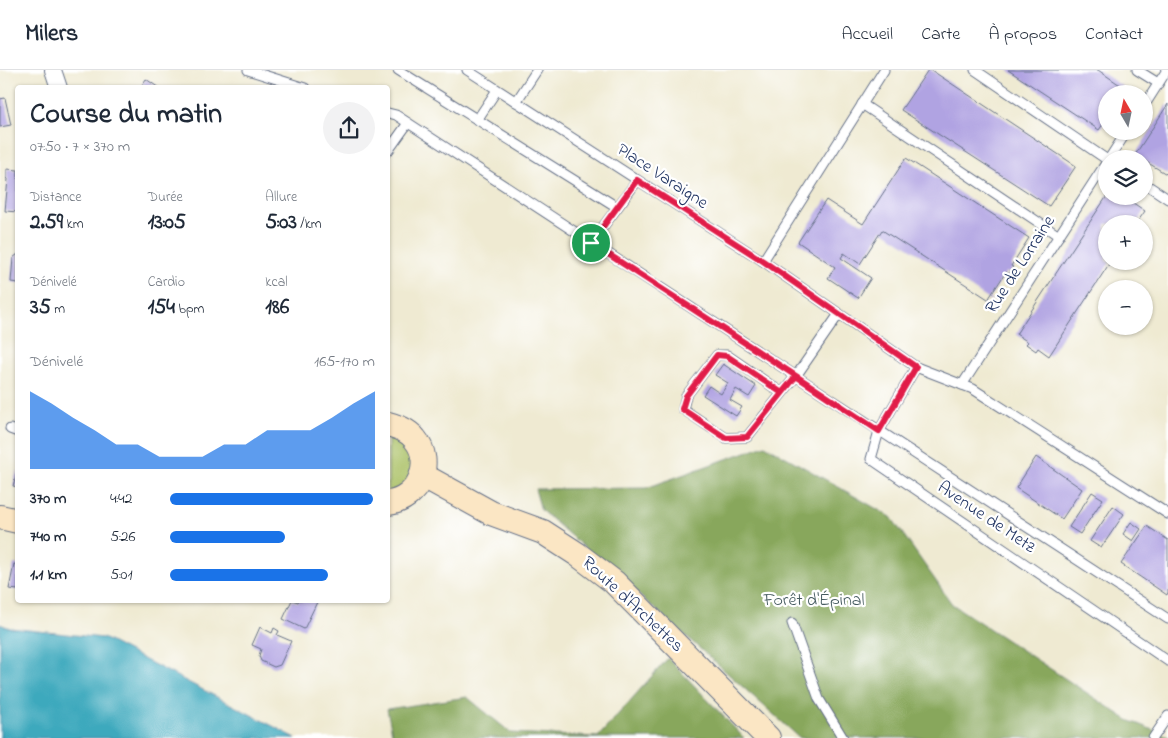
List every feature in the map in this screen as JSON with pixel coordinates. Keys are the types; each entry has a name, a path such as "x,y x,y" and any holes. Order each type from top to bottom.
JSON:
{"street":[{"path":"52,70 59,85"},
{"path":"390,425 402,428 414,438 421,449 423,458 422,475 418,485 410,494 390,503"},
{"name":"Route d'Archettes","path":"422,475 492,513 544,532 614,582 768,738"},
{"path":"0,517 15,520"}],"lane":[{"path":"248,70 296,85"},
{"path":"398,70 617,207"},
{"name":"Place Varaigne","path":"467,70 763,261 839,314"},
{"path":"516,102 537,70"},
{"path":"763,261 884,70"},
{"path":"975,70 1098,154"},
{"path":"1137,70 1158,84"},
{"path":"1153,92 1167,70"},
{"path":"477,120 498,90"},
{"path":"862,104 1059,236"},
{"path":"390,114 396,115 1168,619"},
{"path":"390,148 408,123"},
{"name":"Rue de Lorraine","path":"962,385 1098,174"},
{"path":"591,243 637,180"},
{"path":"1153,189 1168,199"},
{"path":"782,393 727,356 717,355 686,396 682,409 726,438 747,437 796,376 839,314 916,367 973,389 1168,514"},
{"name":"Avenue de Metz","path":"916,367 879,431 871,459 1168,661"},
{"path":"792,623 819,699 843,738"},
{"path":"1153,738 1168,716"}],"green space":[{"path":"390,438 404,444 414,459 407,485 390,492"},
{"name":"Forêt d'Épinal","path":"765,445 891,517 952,604 1128,720 1168,736 1168,738 800,738 541,510 535,489 646,488"},
{"path":"668,658 744,738 393,738 387,709 467,697 511,733 598,737"}],"water":[{"path":"0,624 10,628 103,638 296,738 0,738"}],"building":[{"path":"928,70 931,70 1076,166 1049,206 901,110"},
{"path":"1008,70 1098,70 1120,85 1098,85 1098,129"},
{"path":"146,79 155,85 142,85"},
{"path":"5,98 11,125 0,127 0,99"},
{"path":"1168,104 1168,175 1153,166 1153,150 1138,150 1145,140 1153,140 1153,127"},
{"path":"906,158 1029,238 1011,266 1013,267 1009,274 1006,272 989,298 991,301 882,230 860,264 844,253 841,258 871,278 858,298 828,278 835,267 798,242 826,200 863,224"},
{"path":"7,169 15,170 15,212 5,211"},
{"path":"1101,205 1136,205 1145,211 1142,215 1098,215 1098,270 1105,270 1049,356 1038,348 1036,351 1026,344 1028,342 1016,334"},
{"path":"15,256 15,283 11,282 13,258"},
{"path":"723,364 756,386 749,397 736,389 730,400 742,407 736,416 703,395 709,386 721,394 728,383 715,375"},
{"path":"1036,457 1082,489 1062,519 1016,488"},
{"path":"1092,492 1103,499 1080,534 1069,527"},
{"path":"1113,506 1124,514 1101,548 1090,541"},
{"path":"1131,522 1141,529 1133,541 1123,534"},
{"path":"1147,526 1168,540 1167,595 1121,564"},
{"path":"14,564 15,590 9,589"},
{"path":"291,603 317,603 304,629 283,619"},
{"path":"260,627 272,633 274,628 279,631 277,635 291,641 280,665 274,667 261,661 259,656 261,649 252,645"}],"route":[{"path":"591,243 637,180 763,261 916,367 879,431 796,376 747,437 726,438 682,409 686,396 717,355 727,356 782,393 796,376 591,243"}]}
